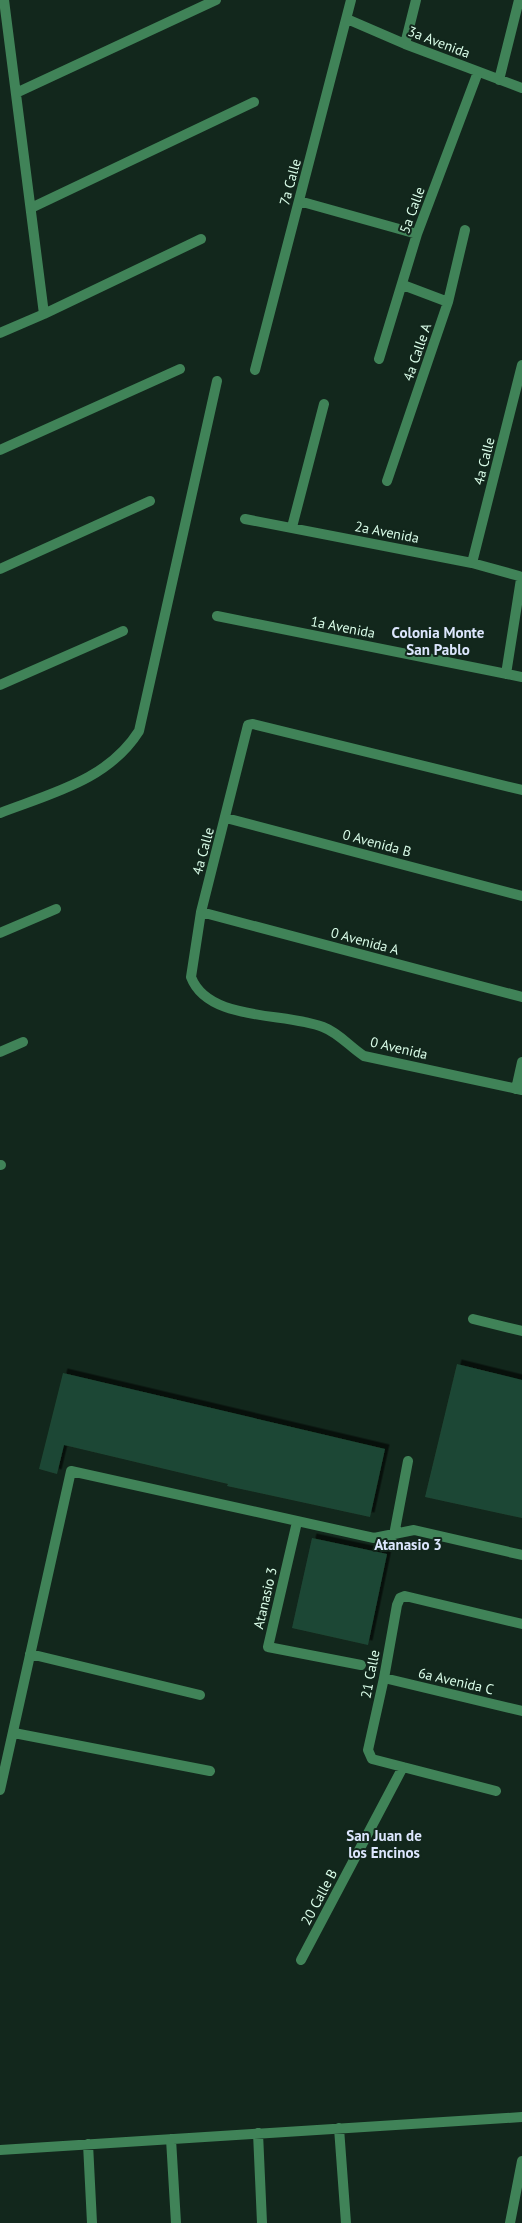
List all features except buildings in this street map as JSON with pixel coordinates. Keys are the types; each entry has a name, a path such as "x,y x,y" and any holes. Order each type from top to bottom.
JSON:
{"street":[{"path":"4,0 44,314"},
{"path":"16,94 216,0"},
{"name":"7a Calle","path":"255,370 351,0"},
{"path":"405,44 416,0"},
{"path":"499,80 519,0"},
{"name":"3a Avenida","path":"347,19 405,44 522,88"},
{"name":"5a Calle","path":"379,360 417,234 478,72"},
{"path":"30,208 254,102"},
{"path":"300,201 417,234"},
{"name":"4a Calle A","path":"387,482 448,302 466,230"},
{"path":"0,332 44,314 201,239"},
{"path":"403,285 448,302"},
{"name":"4a Calle","path":"472,563 522,365"},
{"path":"0,450 180,368"},
{"path":"0,813 92,777 118,757 130,745 139,731 217,381"},
{"path":"292,527 324,404"},
{"path":"0,568 150,501"},
{"name":"2a Avenida","path":"245,519 472,563 517,575 521,579 506,674"},
{"name":"1a Avenida","path":"217,616 522,677"},
{"path":"0,685 123,631"},
{"name":"4a Calle","path":"196,986 191,977 201,912 250,724 522,790"},
{"name":"0 Avenida B","path":"226,818 522,896"},
{"path":"0,933 56,909"},
{"name":"0 Avenida A","path":"201,912 522,997"},
{"name":"0 Avenida","path":"196,986 218,1006 325,1027 346,1040 364,1056 519,1089"},
{"path":"0,1052 23,1042"},
{"path":"519,1089 522,1062"},
{"path":"472,1319 522,1331"},
{"path":"394,1535 408,1461"},
{"path":"0,1790 71,1471 374,1538 414,1530 522,1555"},
{"name":"Atanasio 3","path":"297,1522 268,1647 361,1665"},
{"name":"21 Calle","path":"403,1767 372,1759 368,1750 400,1598 405,1596 522,1624"},
{"path":"30,1654 200,1695"},
{"name":"6a Avenida C","path":"384,1678 522,1711"},
{"path":"14,1733 210,1771"},
{"path":"403,1767 496,1790"},
{"name":"20 Calle B","path":"301,1960 403,1767"},
{"path":"0,2150 522,2117"},
{"path":"339,2128 346,2223"},
{"path":"258,2133 262,2223"},
{"path":"171,2139 176,2223"},
{"path":"88,2144 92,2223"},
{"path":"510,2223 522,2161"}],"district":[{"name":"Colonia Monte San Pablo","path":"438,640"},
{"name":"Atanasio 3","path":"408,1544"},
{"name":"San Juan de los Encinos","path":"384,1844"}]}
